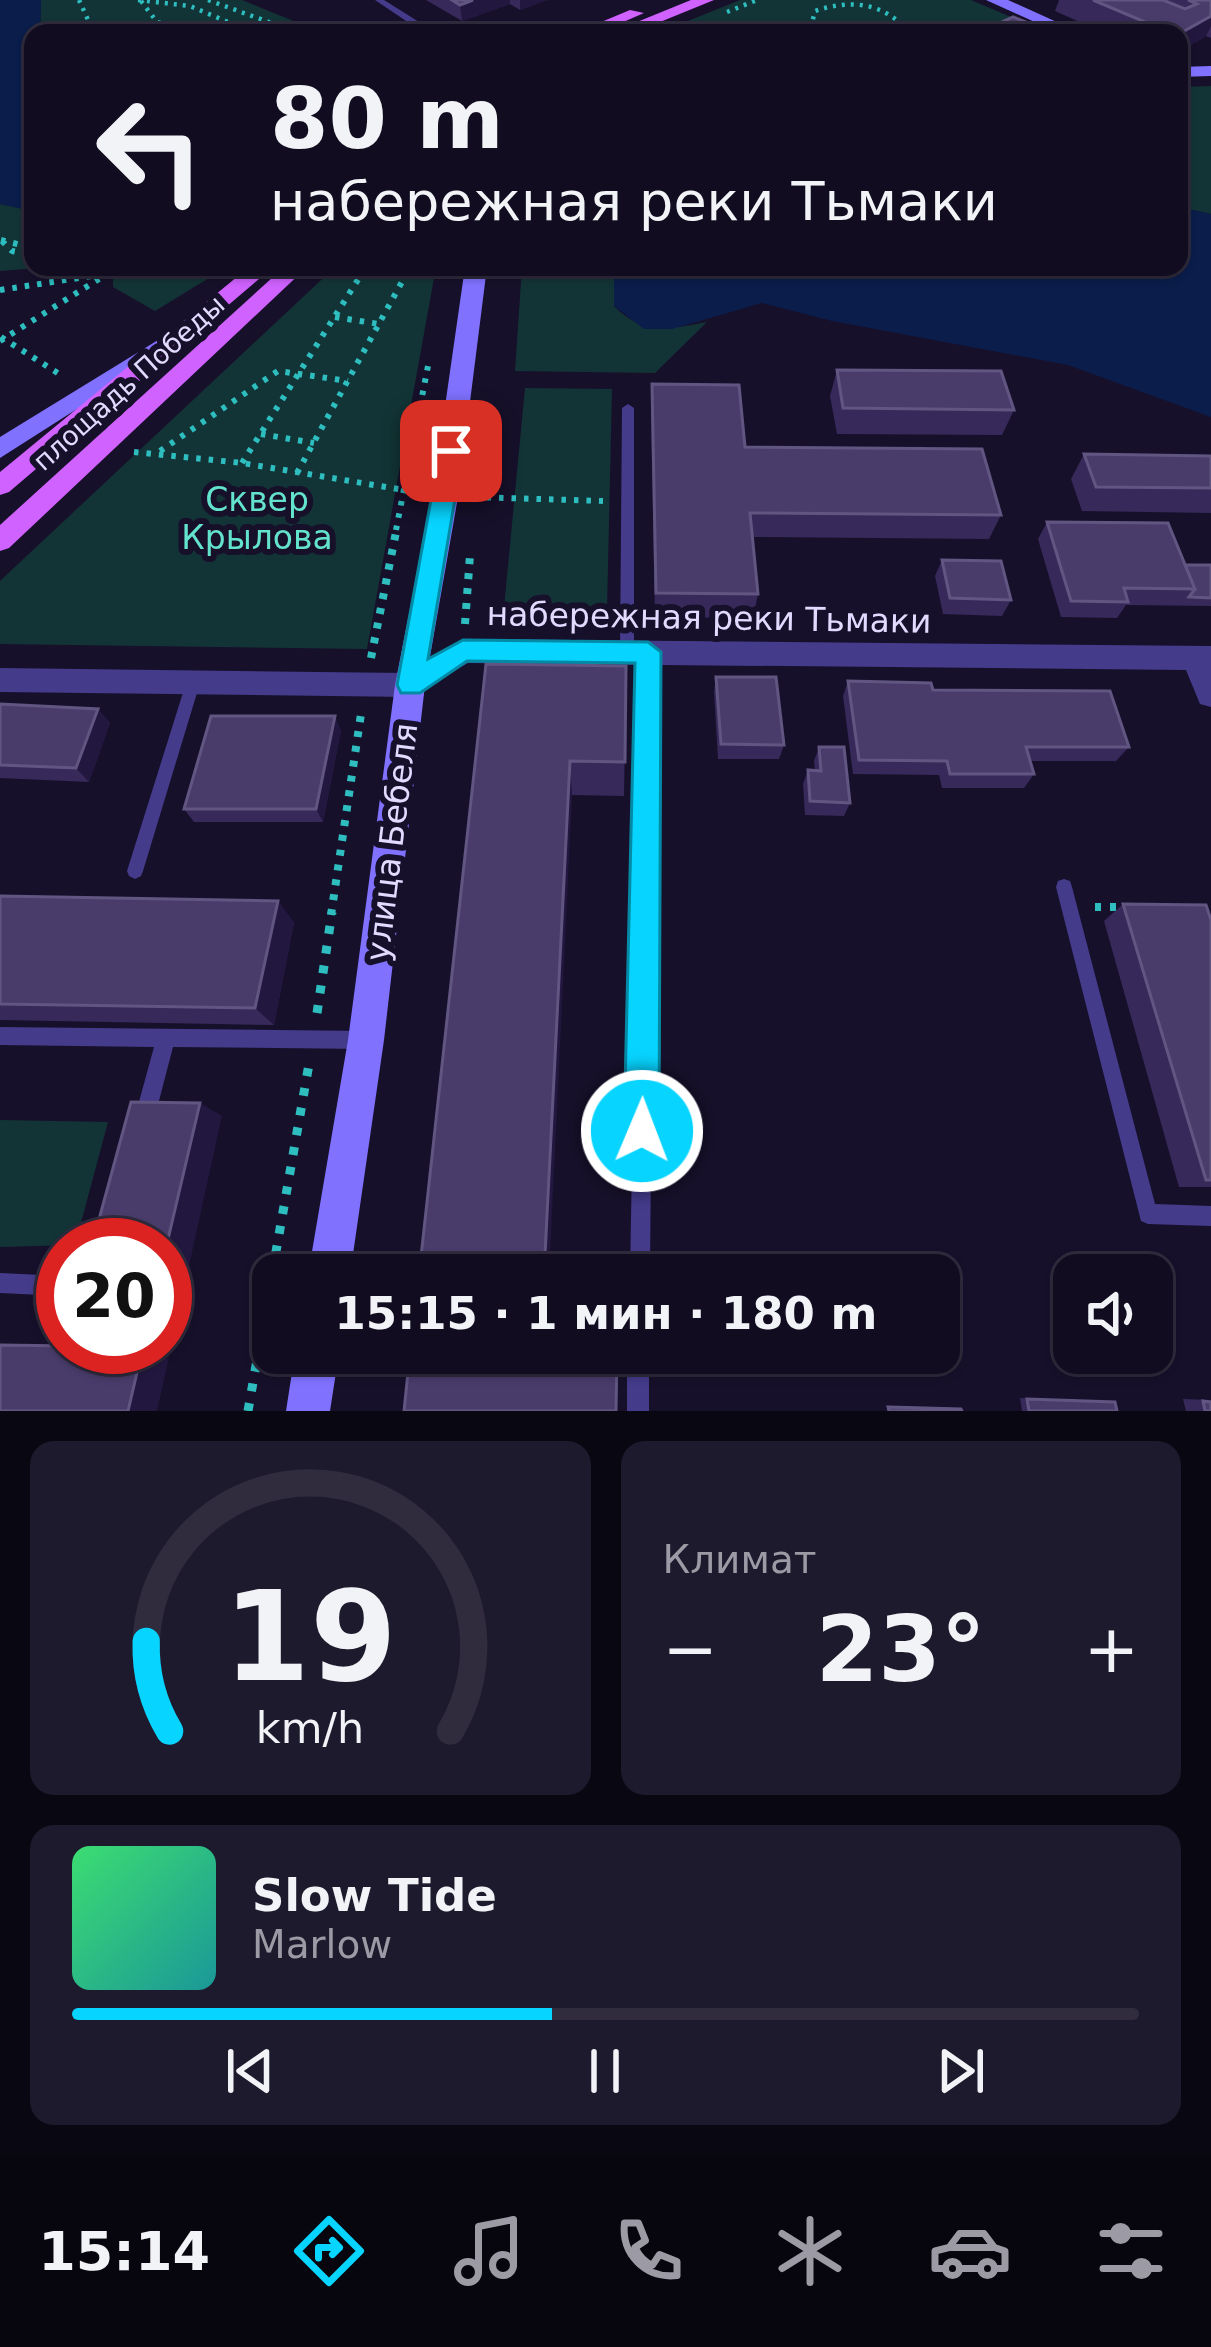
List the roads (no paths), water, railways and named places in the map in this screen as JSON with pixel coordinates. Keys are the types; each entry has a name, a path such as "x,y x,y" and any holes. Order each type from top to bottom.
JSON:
{"main road":[{"path":"607,24 670,0"},
{"path":"642,24 706,0"},
{"name":"площадь Победы","path":"0,486 252,276"},
{"name":"площадь Победы","path":"0,541 286,276"}],"street":[{"path":"994,0 1051,24"},
{"name":"улица Бебеля","path":"332,1254 366,1040 410,685 445,496 475,276"},
{"name":"площадь Победы","path":"0,449 218,308"},
{"name":"набережная реки Тьмаки","path":"410,685 463,651 1203,658"},
{"path":"1203,658 1211,695"},
{"path":"0,680 410,685"},
{"path":"308,1411 314,1374"}],"lane":[{"path":"379,0 423,24"},
{"path":"628,409 627,502 638,652 640,1254"},
{"path":"135,871 193,683"},
{"path":"1064,886 1148,1214 1211,1216"},
{"path":"0,1036 366,1040"},
{"path":"136,1153 166,1038"},
{"path":"0,1283 36,1285"},
{"path":"638,1374 638,1411"}],"water":[{"path":"0,0 41,0 40,24 24,24 24,209 0,204"},
{"path":"1188,209 1211,214 1211,417 1068,365 832,321 762,303 672,329 644,329 614,306 614,276 1188,276"}],"park label":[{"name":"Сквер Крылова","path":"257,518"}]}
